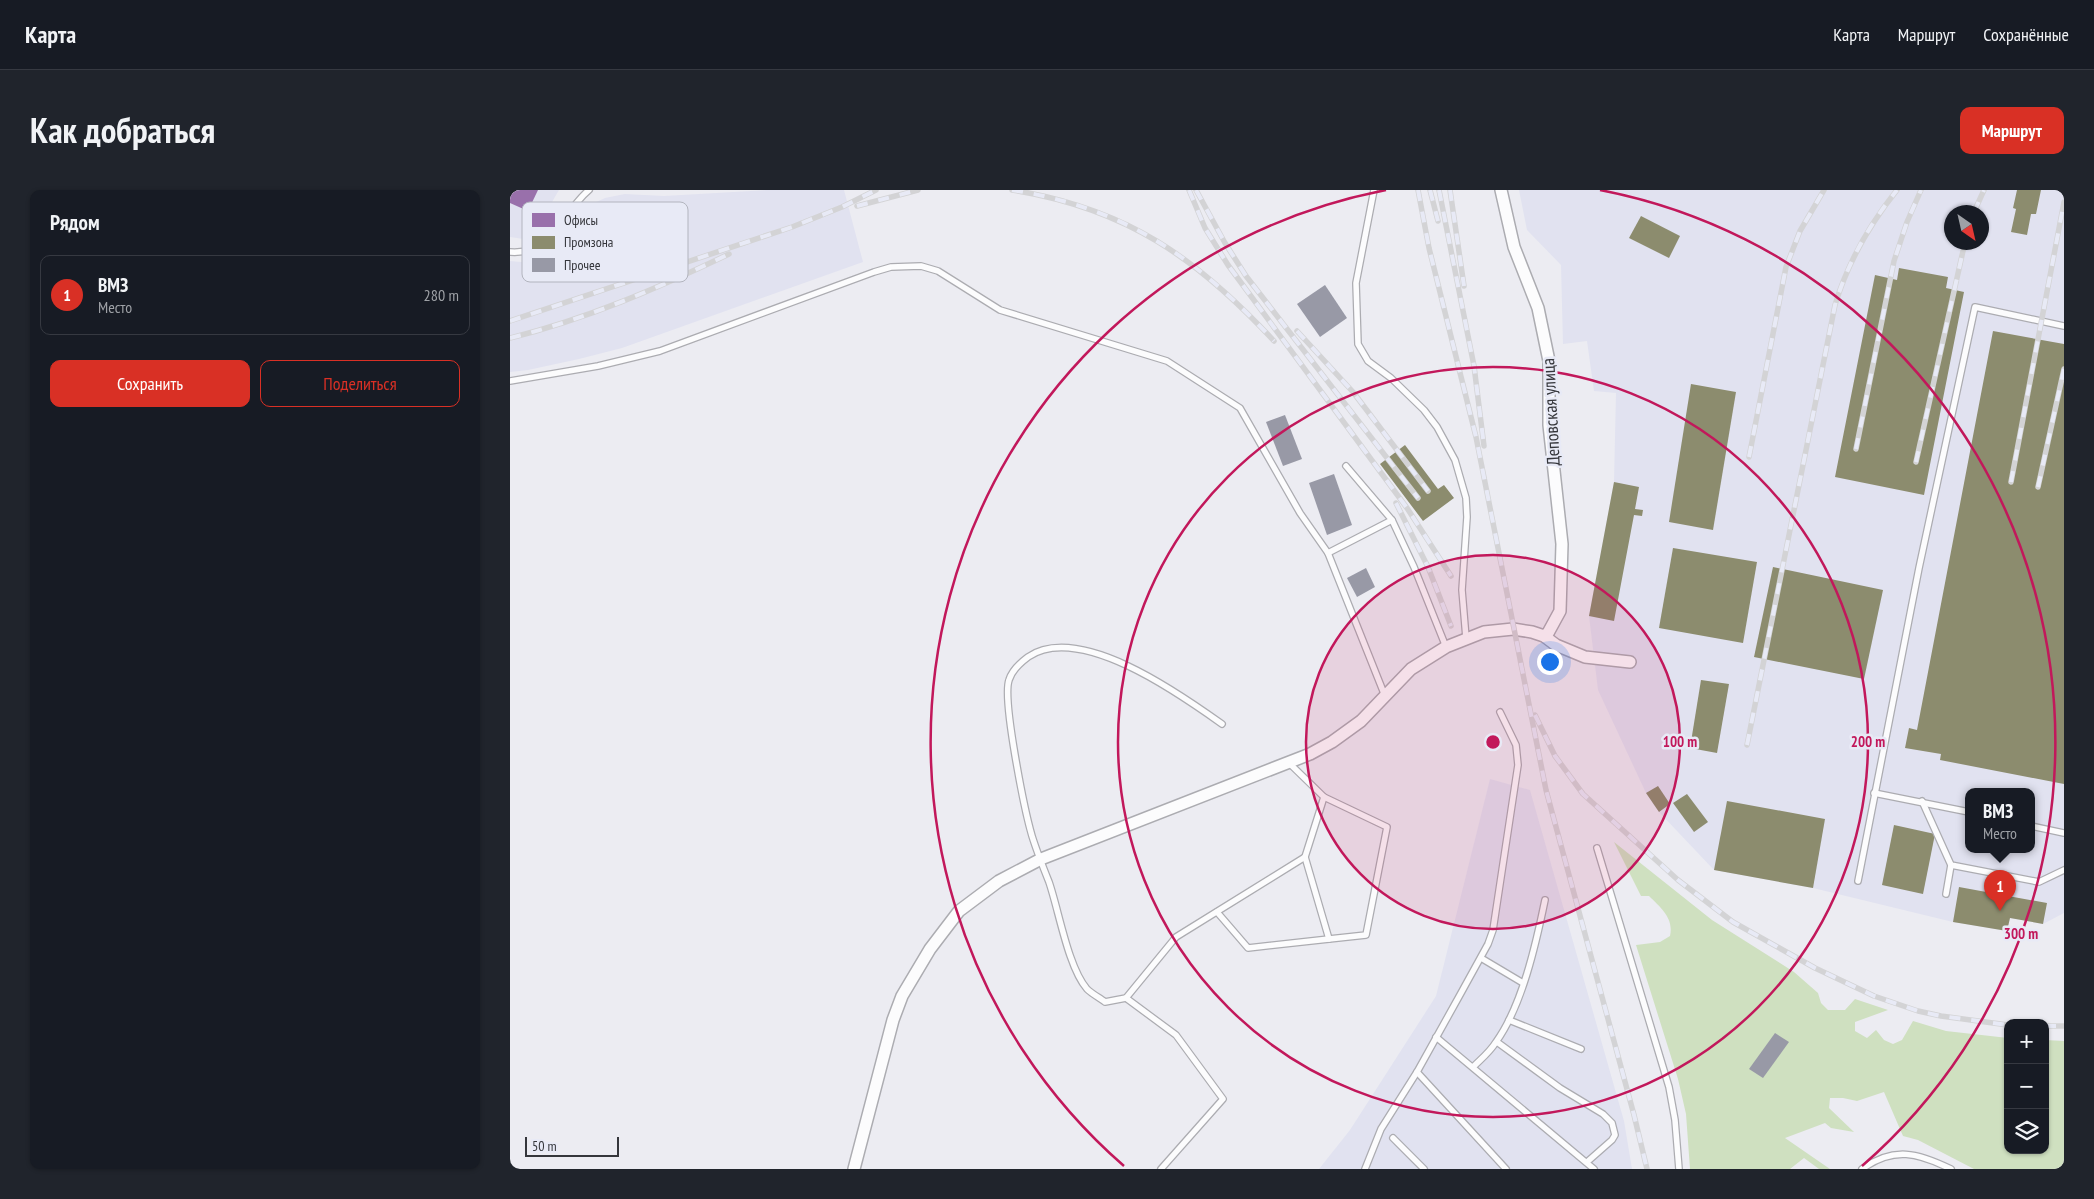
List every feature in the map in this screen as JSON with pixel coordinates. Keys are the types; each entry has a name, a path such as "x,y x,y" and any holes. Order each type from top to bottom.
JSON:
{"street":[{"name":"Деповская улица","path":"1501,190 1514,247 1538,308 1549,361 1549,425 1562,544 1560,611 1544,636"},
{"path":"854,1169 893,1020 902,996 914,973 959,911 999,881 1041,859 1288,762 1332,742 1361,721 1410,669 1446,647 1466,638 1501,629 1532,632 1544,636 1556,645 1584,657 1630,662"}],"lane":[{"path":"577,202 589,190"},
{"path":"1374,190 1356,283 1358,344 1368,361 1391,378 1424,410 1437,427 1455,460 1466,498 1468,517 1462,590 1466,638"},
{"path":"510,381 598,366 660,351 891,267 921,266 938,271 1000,310 1166,361 1240,408 1300,513 1328,553 1385,697"},
{"path":"1858,881 1919,568 1975,307 2064,326"},
{"path":"1346,466 1392,520 1414,567 1446,647"},
{"path":"1328,553 1392,520"},
{"path":"1222,724 1168,687 1135,670 1100,655 1069,647 1057,646 1042,649 1024,660 1008,681 1008,705 1030,827 1057,904 1076,969 1087,989 1106,1002 1126,998 1176,937 1305,857"},
{"path":"1365,1169 1381,1129 1417,1072 1491,937 1497,915 1518,765 1516,745 1500,712"},
{"path":"1217,912 1248,948 1366,935 1388,827 1324,797 1288,762"},
{"path":"1874,793 1965,811"},
{"path":"1324,797 1305,857 1329,939"},
{"path":"1922,802 1952,865 1946,894"},
{"path":"2035,827 2064,833"},
{"path":"1597,848 1669,1087 1675,1120 1679,1169"},
{"path":"1952,865 2039,882 2064,870"},
{"path":"1472,1067 1497,1042 1509,1020 1533,954 1545,900"},
{"path":"1481,958 1523,983"},
{"path":"1126,998 1176,1035 1223,1099 1161,1169"},
{"path":"1509,1020 1581,1049"},
{"path":"1436,1037 1588,1162 1594,1169"},
{"path":"1497,1042 1560,1088 1603,1114 1612,1123 1615,1135 1612,1140 1588,1162"},
{"path":"1417,1072 1506,1169"},
{"path":"1393,1138 1424,1169"},
{"path":"1862,1169 1886,1156 1910,1154 1930,1158 1951,1169"}],"shaded area":[{"path":"510,190 559,190 552,202 522,202 522,239 510,237"},
{"path":"768,190 844,190 863,262 622,348 528,370 510,372 510,261 522,262 522,282 688,282 688,202 596,202 625,194 664,196"},
{"path":"1519,190 2064,190 2064,913 2043,924 2010,918 2007,931 1953,922 1813,888 1714,870 1659,812 1646,793 1598,690 1589,616 1614,482 1616,393 1594,391 1587,341 1563,344 1561,265 1527,230"},
{"path":"1490,779 1530,790 1624,1121 1632,1169 1319,1169 1350,1130 1436,996"}],"green space":[{"path":"1614,842 1712,920 1794,972 1818,993 1821,1003 1828,1010 1845,1010 1855,999 1888,1010 1855,1022 1855,1031 1867,1038 1876,1030 1884,1040 1893,1044 1902,1040 1913,1021 1946,1031 2004,1038 2004,1154 2049,1154 2049,1040 2064,1041 2064,1169 1974,1169 1918,1140 1903,1136 1884,1092 1857,1101 1830,1098 1829,1108 1854,1132 1831,1128 1825,1123 1785,1138 1830,1169 1819,1169 1804,1158 1790,1169 1690,1169 1686,1114 1678,1079 1636,945 1660,942 1670,936 1670,924 1666,914 1649,896 1641,896"}],"building: Офисы":[{"path":"510,190 538,190 532,202 522,202 522,208 510,203"}],"building: Промзона":[{"path":"2017,190 2041,190 2036,214 2031,214 2027,235 2011,232 2016,209 2013,208"},
{"path":"1641,216 1680,236 1669,258 1629,238"},
{"path":"1899,268 1948,277 1946,288 1964,292 1924,495 1835,477 1875,275 1897,280"},
{"path":"1993,331 2064,344 2064,784 1940,760 1941,754 1905,748 1909,728 1917,730"},
{"path":"1691,384 1736,392 1713,530 1669,522"},
{"path":"1405,445 1438,489 1444,485 1454,498 1423,521 1380,464"},
{"path":"1614,482 1639,487 1635,509 1643,510 1642,516 1634,515 1614,621 1589,616"},
{"path":"1673,548 1757,562 1743,643 1659,628"},
{"path":"1773,567 1883,590 1864,679 1754,657"},
{"path":"1701,680 1729,684 1717,753 1690,748"},
{"path":"1658,786 1670,804 1659,812 1646,793"},
{"path":"1687,794 1708,822 1694,832 1673,803"},
{"path":"1727,801 1825,819 1813,888 1714,870"},
{"path":"1894,825 1935,834 1923,894 1882,885"},
{"path":"1959,887 2047,903 2043,924 2010,918 2007,931 1953,922"}],"building: Прочее":[{"path":"1325,285 1347,318 1320,337 1297,304"},
{"path":"1285,415 1302,459 1283,466 1266,422"},
{"path":"1334,474 1352,525 1327,535 1309,483"},
{"path":"1366,568 1375,587 1357,597 1347,578"},
{"path":"1775,1033 1789,1042 1763,1078 1749,1069"}],"railway":[{"path":"688,262 792,227 842,207 876,190"},
{"path":"857,206 918,190"},
{"path":"1012,190 1053,198 1090,210 1125,224 1157,241 1187,261 1217,285 1274,341"},
{"path":"1189,190 1205,228 1228,265 1407,508 1451,576"},
{"path":"1196,190 1225,243 1246,276 1418,498"},
{"path":"1418,190 1429,248 1476,437 1546,790 1647,1169"},
{"path":"1430,190 1438,221"},
{"path":"1439,190 1474,366 1484,446"},
{"path":"1450,190 1464,286"},
{"path":"1749,457 1786,267 1800,231 1824,190"},
{"path":"1747,745 1835,305 1846,274 1860,244 1897,190"},
{"path":"1856,449 1894,261 1907,222 1921,190"},
{"path":"1977,205 1984,190"},
{"path":"2011,482 2064,202"},
{"path":"1916,462 1963,250"},
{"path":"688,273 729,254"},
{"path":"510,321 627,282"},
{"path":"510,338 567,322 669,282"},
{"path":"1297,331 1353,392 1428,491"},
{"path":"2038,487 2064,369"},
{"path":"1396,503 1428,567 1451,626"},
{"path":"1535,715 1555,756 1583,794 1678,880 1733,922 1815,968 1874,996 1918,1011 2004,1024"},
{"path":"2049,1026 2064,1026"}],"place":[{"name":"ВМЗ","path":"2000,911"}]}
